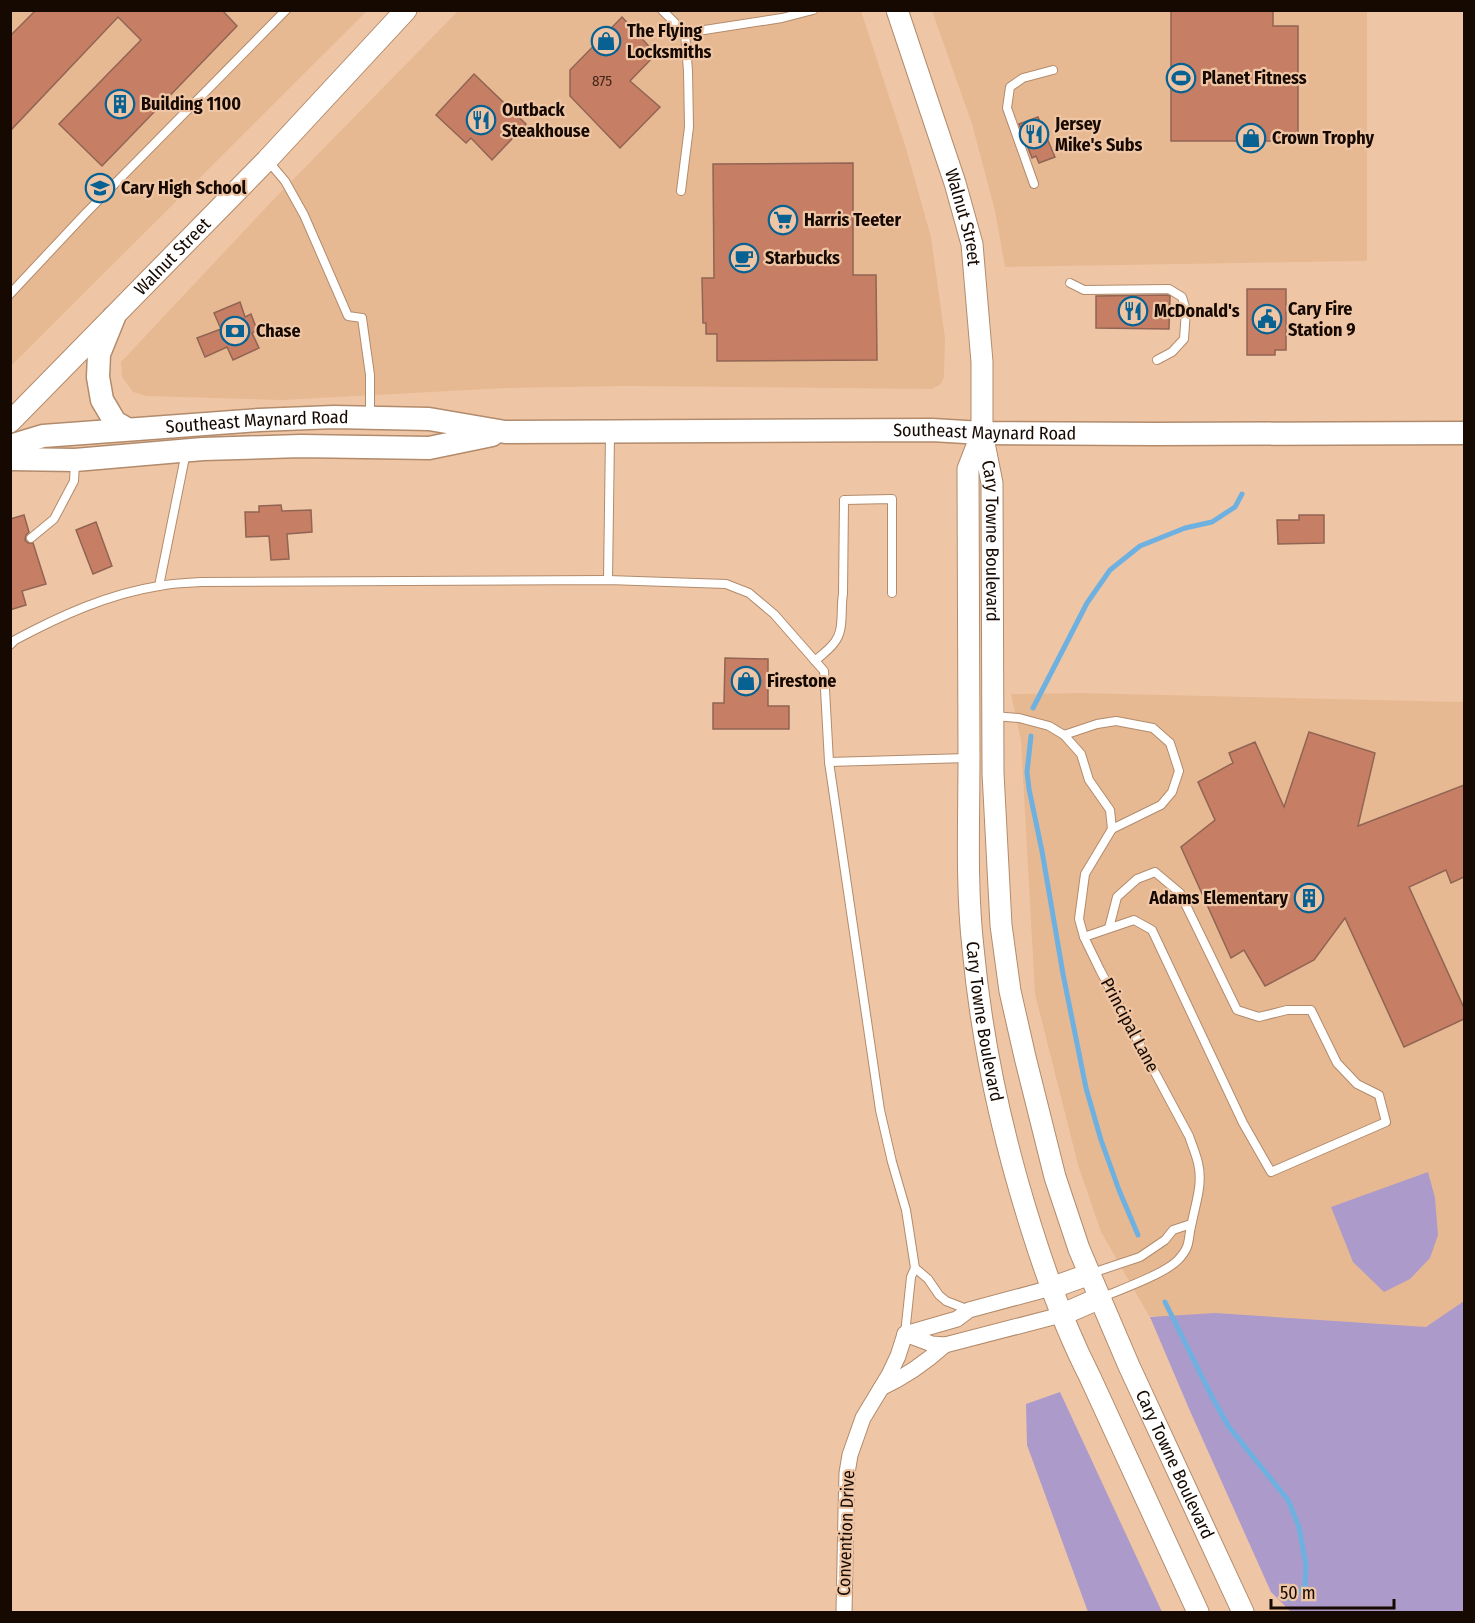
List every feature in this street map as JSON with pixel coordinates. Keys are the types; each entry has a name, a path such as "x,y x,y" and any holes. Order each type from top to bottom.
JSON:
{"main road":[{"name":"Walnut Street","path":"897,10 955,183 972,244 982,362 982,433"},
{"name":"Walnut Street","path":"10,422 267,160 403,12"},
{"path":"114,317 99,354 98,377 102,400 115,422 127,429"},
{"name":"Southeast Maynard Road","path":"10,446 43,436 259,420 334,417 429,419 505,432 932,430 982,433 1464,433"},
{"name":"Southeast Maynard Road","path":"10,459 75,460 186,451 301,446 429,448 505,432"},
{"name":"Cary Towne Boulevard","path":"982,433 992,483 993,773 1001,925 1010,991 1055,1177 1079,1249 1129,1366 1243,1612"},
{"name":"Cary Towne Boulevard","path":"982,433 968,469 968,858 972,948 983,1029 1016,1181 1051,1288 1072,1343 1090,1377 1198,1612"},
{"path":"1051,1288 1090,1274"},
{"path":"1061,1315 1100,1298"}],"street":[{"path":"905,1334 957,1319 969,1310 1051,1288"},
{"path":"905,1334 932,1344 945,1345 1061,1315"},
{"name":"Convention Drive","path":"843,1612 850,1455 863,1418 898,1356 905,1334"},
{"path":"881,1388 901,1379 945,1345"}],"lane":[{"path":"10,294 85,214 286,10"},
{"path":"662,10 685,33 689,127 681,191"},
{"path":"685,33 782,18 813,10"},
{"path":"1034,184 1007,108 1010,87 1023,78 1053,70"},
{"path":"267,160 285,180 304,214 348,316 362,318 370,375 370,418"},
{"path":"1071,283 1084,290 1168,289 1182,297 1186,310 1184,339 1172,352 1156,360"},
{"path":"608,580 611,432"},
{"path":"159,586 186,451"},
{"path":"31,538 54,519 74,481 75,460"},
{"path":"815,661 833,644 840,632 840,607 843,594 844,500 892,499 892,593"},
{"path":"10,645 15,640 57,618 122,594 159,586 200,582 608,580 726,584 749,593 774,614 824,671 829,762 880,1110 906,1210 915,1268 911,1277 905,1334"},
{"path":"993,716 1019,718 1049,726 1064,735 1081,754 1089,780 1110,810 1112,829 1161,805 1172,792 1179,771 1170,743 1153,728 1116,721 1097,724 1064,735"},
{"path":"829,762 969,758"},
{"name":"Principal Lane","path":"1100,1298 1163,1270 1177,1261 1189,1245 1200,1178 1198,1163 1189,1136 1100,970 1084,937 1079,919 1085,874 1112,829"},
{"path":"1084,937 1134,920 1152,930 1243,1123 1272,1172 1386,1122 1379,1095 1357,1084 1337,1063 1311,1010 1287,1010 1259,1017 1237,1010 1180,893 1155,872 1137,879 1118,897 1109,928"},
{"path":"1090,1274 1140,1257 1165,1240 1173,1230 1191,1224"},
{"path":"915,1268 946,1301 969,1310"}],"shaded area":[{"path":"459,10 861,11 906,148 931,237 945,338 944,377 941,384 932,389 627,386 506,388 283,400 146,396 133,392 122,377 121,362 272,201"},
{"name":"Cary High School","path":"11,11 367,11 11,366"},
{"path":"932,11 1367,11 1367,261 1005,267 995,211 972,124"},
{"path":"1080,693 1464,702 1464,1337 1149,1316 1101,1232 1078,1165 1035,994 1021,741 1011,694"},
{"path":"1428,1172 1435,1198 1438,1235 1430,1258 1410,1279 1384,1292 1353,1262 1331,1207"},
{"path":"1464,1301 1464,1612 1291,1612 1271,1592 1150,1317 1215,1313 1426,1327"},
{"path":"1060,1392 1162,1612 1088,1612 1027,1445 1026,1404"}],"building":[{"path":"36,10 222,10 237,26 102,166 59,124 141,40 118,17 10,131 10,36"},
{"path":"1171,10 1273,10 1273,26 1298,26 1298,141 1171,141"},
{"path":"622,17 656,54 630,81 660,107 620,148 570,96 570,70"},
{"name":"Outback Steakhouse","path":"474,74 526,124 492,160 471,138 466,143 436,115"},
{"name":"Jersey Mike's Subs","path":"1038,117 1055,157 1039,163 1036,156 1032,158 1019,124"},
{"name":"Harris Teeter","path":"853,163 853,275 876,275 877,360 717,361 717,334 706,334 706,323 703,323 702,278 714,278 713,164"},
{"name":"Cary Fire Station 9","path":"1247,289 1286,289 1286,350 1275,350 1275,355 1247,355"},
{"name":"McDonald's","path":"1096,296 1170,296 1169,329 1096,328"},
{"name":"Chase","path":"240,302 245,317 251,314 257,330 252,333 259,348 233,360 227,347 205,357 197,338 221,329 214,313"},
{"path":"281,505 282,511 311,510 312,532 287,534 289,559 271,560 269,536 246,537 245,512 259,512 259,506"},
{"path":"24,515 29,532 25,540 33,543 46,584 22,591 26,605 10,610 10,519"},
{"path":"1299,515 1324,515 1324,543 1278,544 1277,520 1299,520"},
{"path":"96,522 112,566 93,574 76,530"},
{"name":"Firestone","path":"725,658 768,659 768,706 789,706 789,729 713,729 713,703 724,703"},
{"name":"Adams Elementary","path":"1309,732 1375,753 1358,826 1464,785 1464,877 1451,883 1446,870 1409,887 1464,1008 1464,1019 1404,1047 1345,918 1314,960 1265,986 1244,950 1231,958 1181,847 1215,820 1198,782 1233,763 1229,753 1255,742 1284,807"}],"waterway":[{"path":"1033,708 1087,603 1110,570 1140,546 1185,528 1212,522 1235,507 1242,494"},
{"path":"1031,736 1027,772 1029,789 1086,1088 1101,1140 1138,1235"},
{"path":"1165,1302 1229,1427 1288,1500 1299,1527 1306,1565 1305,1587 1290,1599"}],"place":[{"name":"The Flying Locksmiths","path":"606,41"},
{"name":"Planet Fitness","path":"1181,78"},
{"name":"Building 1100","path":"120,104"},
{"name":"Outback Steakhouse","path":"481,120"},
{"name":"Jersey Mike's Subs","path":"1034,134"},
{"name":"Crown Trophy","path":"1251,138"},
{"name":"Cary High School","path":"100,188"},
{"name":"Harris Teeter","path":"783,220"},
{"name":"Starbucks","path":"744,258"},
{"name":"McDonald's","path":"1133,311"},
{"name":"Cary Fire Station 9","path":"1267,319"},
{"name":"Chase","path":"235,331"},
{"name":"Firestone","path":"746,681"},
{"name":"Adams Elementary","path":"1309,898"}]}
